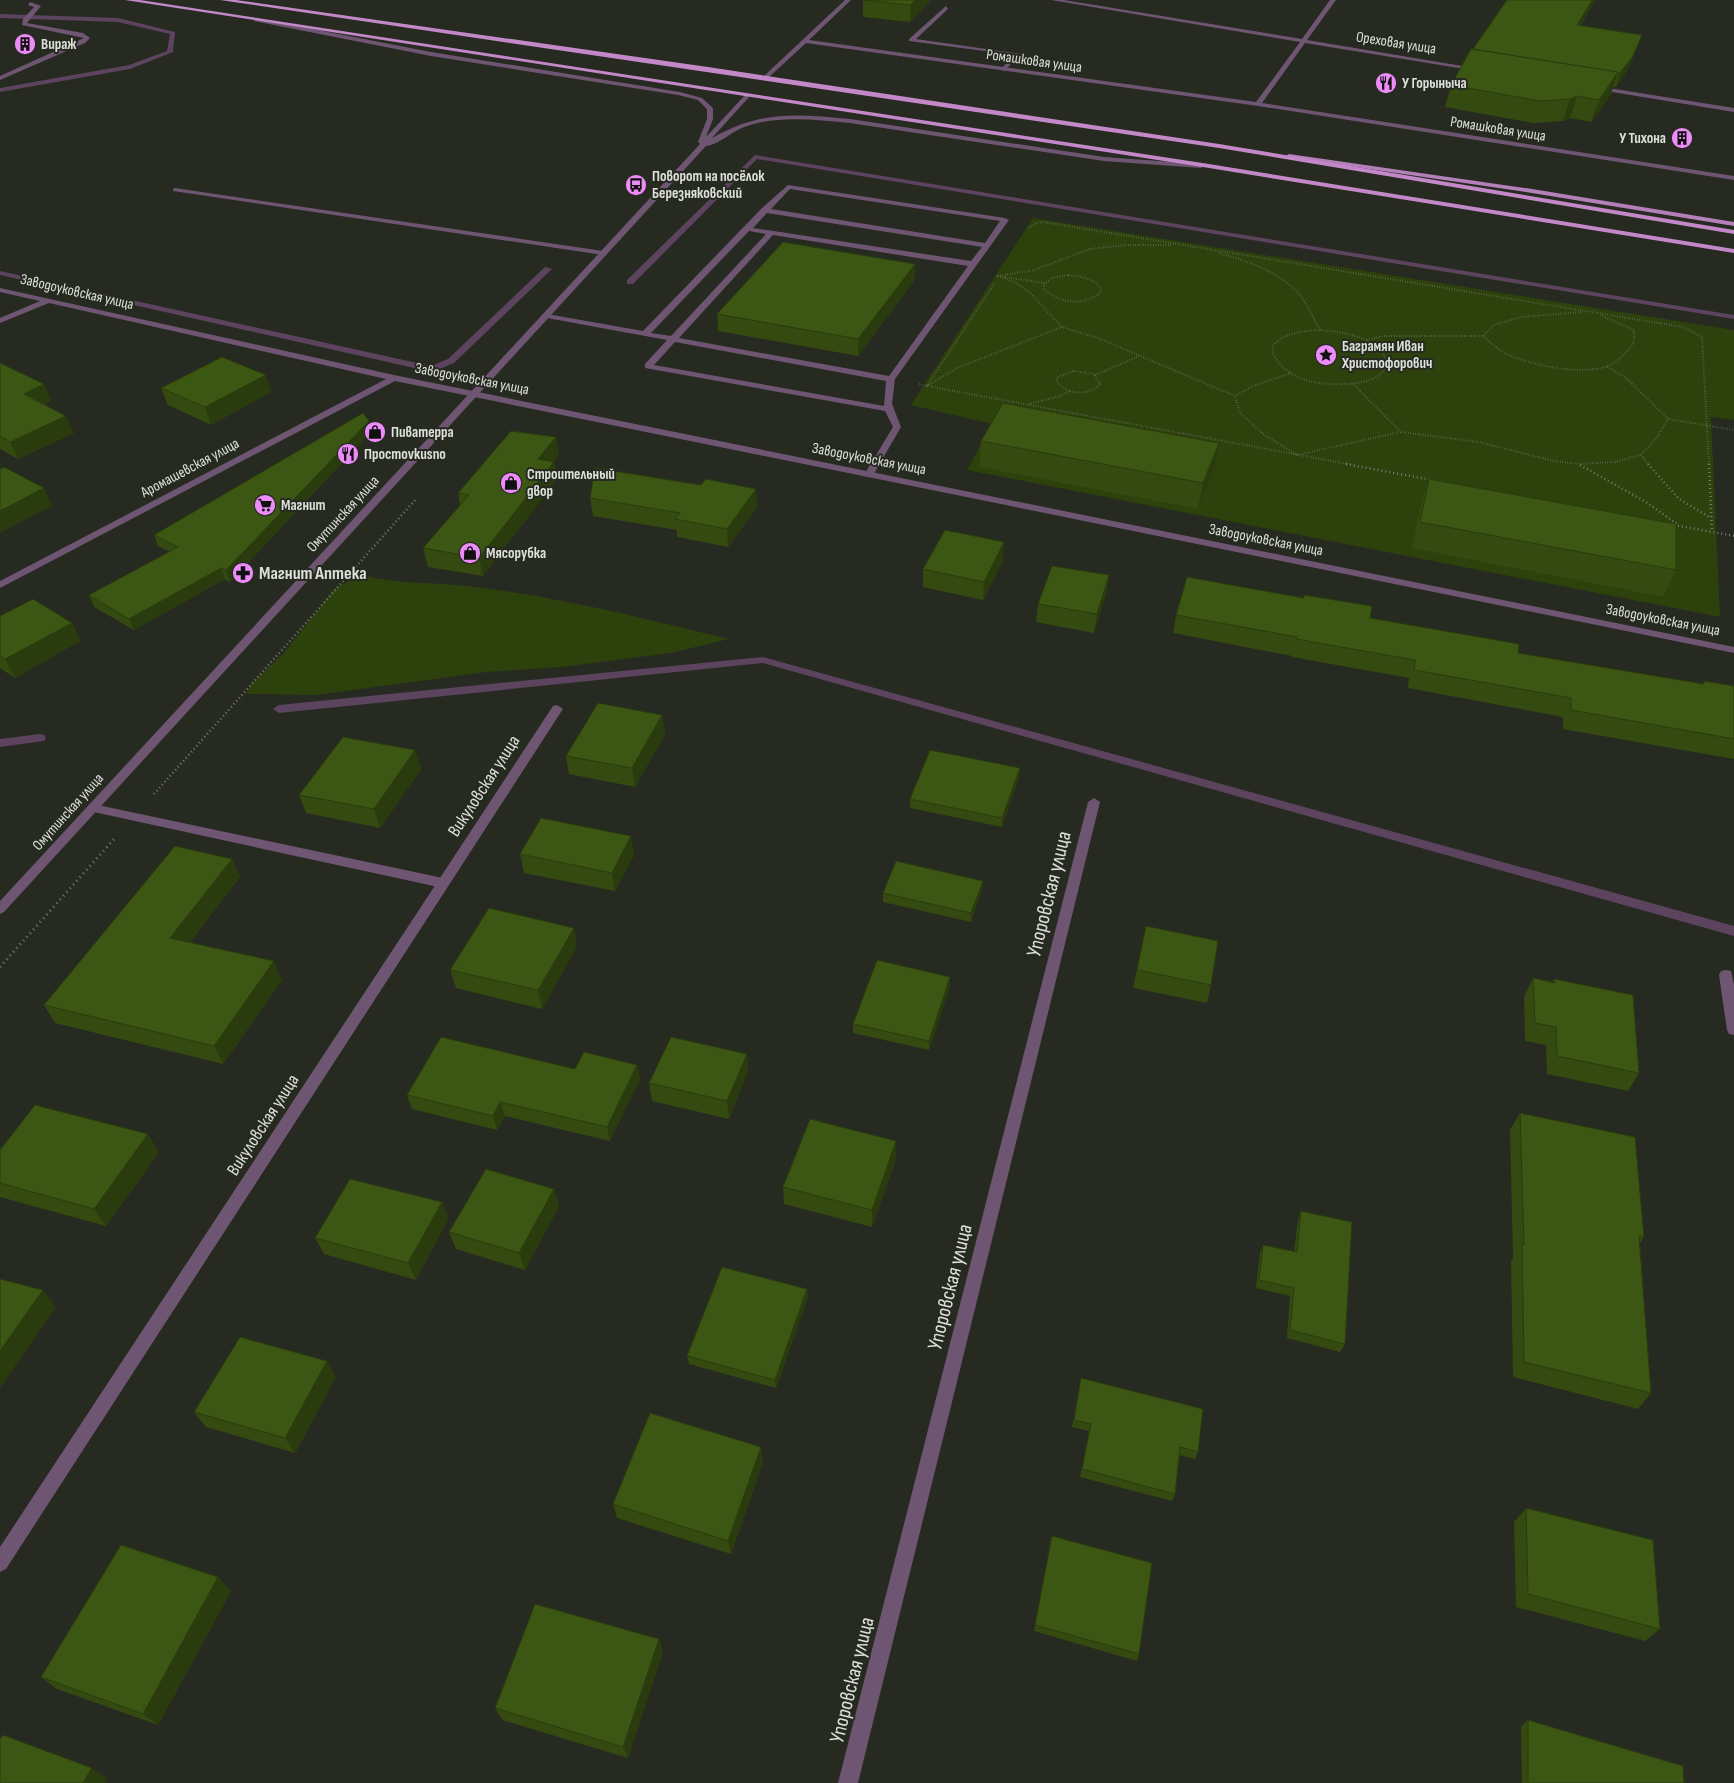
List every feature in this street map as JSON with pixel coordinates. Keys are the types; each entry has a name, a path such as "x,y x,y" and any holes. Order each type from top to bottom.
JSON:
{"highway":[{"path":"128,0 751,92 1734,251"},
{"path":"223,0 766,77 1219,146 1734,232"},
{"path":"760,83 766,77"}],"main road":[{"path":"1219,146 1522,190 1734,224"}],"street":[{"path":"766,77 848,0"},
{"name":"Ореховая улица","path":"1054,0 1481,70"},
{"path":"1258,104 1333,0"},
{"path":"0,78 83,42 87,38 83,35 24,24 38,6 30,4"},
{"path":"946,8 911,40 1018,54 1004,69"},
{"path":"256,20 431,54 678,93 700,100 710,108 710,119 698,149"},
{"name":"Ромашковая улица","path":"806,41 1258,104 1734,178"},
{"path":"1590,87 1734,110"},
{"name":"Омутинская улица","path":"0,909 751,92"},
{"path":"698,149 742,125 773,119 811,118 850,121 1104,158 1209,166"},
{"path":"644,335 788,187 1004,220 891,379 886,400 888,409 897,427 869,475"},
{"path":"175,190 603,253"},
{"path":"765,210 986,245"},
{"path":"747,229 973,264"},
{"path":"771,233 648,366 888,409"},
{"name":"Заводоуковская улица","path":"0,290 394,378 1734,650"},
{"path":"0,321 48,301"},
{"path":"547,316 891,379"},
{"name":"Аромашевская улица","path":"0,585 394,378"},
{"name":"Викуловская улица","path":"0,1563 557,709"},
{"name":"Упоровская улица","path":"848,1783 1094,802"},
{"path":"93,808 443,883"},
{"path":"1726,974 1734,1030"}],"path":[{"path":"1027,232 1032,225 1043,222 1683,327 1702,337 1712,532"},
{"path":"998,276 1034,270 1090,249 1126,245 1164,244 1198,247 1252,264 1278,278 1297,293 1308,307 1320,330"},
{"path":"927,386 1003,269"},
{"path":"998,276 1046,283 1052,278 1059,276 1078,275 1094,280 1101,288 1096,296 1081,301 1071,301 1048,294 1044,289 1046,283"},
{"path":"998,276 1016,283 1029,292 1062,326 1098,338 1234,396 1240,413 1263,434 1297,455 1400,432 1478,442 1554,461 1579,464 1615,462 1641,455 1658,436 1668,419"},
{"path":"1367,340 1383,336 1484,336 1504,352 1544,365 1580,369 1606,366 1619,360 1634,343 1634,330 1616,320 1590,312 1521,317 1494,325 1484,336"},
{"path":"927,386 957,368 1062,326"},
{"path":"1320,330 1352,335 1367,340 1386,357 1386,366 1381,375 1369,381 1353,384 1320,383 1291,373 1273,356 1273,348 1278,340 1289,334 1320,330"},
{"path":"1095,375 1139,356"},
{"path":"1606,366 1626,378 1668,419 1734,430"},
{"path":"1080,371 1095,375 1100,380 1098,388 1088,392 1070,391 1058,384 1056,380 1061,374 1080,371"},
{"path":"1234,396 1253,386 1291,373"},
{"path":"1353,384 1400,432"},
{"path":"927,386 1434,481"},
{"path":"1026,405 1060,396 1070,391"},
{"path":"1641,455 1668,490 1694,511 1711,518"},
{"path":"1579,464 1646,502 1680,526"},
{"path":"0,968 422,493"},
{"path":"1670,524 1734,536"}],"green space":[{"path":"1033,218 1734,330 1734,420 1711,417 1720,617 967,470 992,424 911,405"},
{"path":"361,575 388,580 500,590 599,608 729,639 671,653 562,667 487,672 316,695 247,694 250,685 284,653 335,588"}],"building":[{"path":"864,0 915,0 910,5"},
{"path":"1507,0 1592,0 1577,25 1642,35 1633,56 1620,73 1473,49"},
{"path":"1471,49 1618,72 1599,100 1577,96 1570,99 1540,101 1451,85"},
{"path":"783,242 915,264 858,339 717,314"},
{"path":"222,357 266,375 205,407 161,388"},
{"path":"0,363 44,384 24,394 66,416 10,442 0,436"},
{"path":"1003,403 1219,443 1203,483 981,441"},
{"path":"363,413 369,421 226,570 221,568 129,619 89,595 178,547 154,535"},
{"path":"511,431 556,437 538,459 554,462 479,558 423,548 469,495 458,493"},
{"path":"4,467 44,488 0,511 0,469"},
{"path":"595,468 701,485 706,479 756,489 727,529 675,519 680,513 590,498"},
{"path":"1429,479 1676,524 1676,570 1420,522"},
{"path":"945,530 1004,542 984,582 923,569"},
{"path":"1052,566 1109,575 1097,614 1038,604"},
{"path":"1187,577 1304,598 1304,595 1372,606 1370,618 1519,644 1518,653 1704,684 1704,681 1734,686 1734,739 1571,710 1571,698 1414,670 1415,660 1176,615"},
{"path":"33,599 72,623 5,659 0,656 0,616"},
{"path":"598,703 662,715 632,768 566,756"},
{"path":"343,737 415,750 374,809 299,795"},
{"path":"930,750 1020,768 1002,818 910,799"},
{"path":"541,818 631,836 612,873 520,854"},
{"path":"175,846 232,859 170,938 274,961 214,1046 44,1005"},
{"path":"896,861 983,881 971,913 883,893"},
{"path":"489,908 574,928 538,990 450,970"},
{"path":"1146,926 1218,941 1211,985 1137,970"},
{"path":"877,960 950,977 929,1041 853,1024"},
{"path":"1533,978 1555,983 1554,979 1633,995 1639,1073 1557,1056 1556,1027 1535,1023"},
{"path":"441,1037 575,1069 584,1052 637,1065 607,1127 500,1102 493,1116 407,1095"},
{"path":"671,1037 747,1054 727,1101 649,1083"},
{"path":"35,1105 148,1134 94,1209 0,1183 0,1150"},
{"path":"1520,1113 1635,1137 1644,1237 1639,1236 1651,1393 1524,1362 1522,1244 1524,1245"},
{"path":"810,1119 896,1141 872,1210 783,1187"},
{"path":"486,1169 554,1189 519,1253 449,1232"},
{"path":"350,1179 442,1202 408,1263 315,1238"},
{"path":"1301,1211 1352,1222 1345,1344 1290,1330 1294,1288 1259,1280 1263,1245 1297,1252"},
{"path":"722,1267 807,1289 775,1380 687,1356"},
{"path":"0,1279 43,1290 0,1351"},
{"path":"240,1337 327,1361 285,1438 194,1412"},
{"path":"1081,1378 1203,1409 1198,1452 1180,1447 1175,1494 1082,1469 1091,1424 1074,1420"},
{"path":"650,1413 761,1447 728,1541 613,1504"},
{"path":"1526,1508 1653,1540 1660,1629 1528,1594"},
{"path":"1052,1536 1152,1563 1139,1654 1035,1625"},
{"path":"121,1545 218,1577 143,1714 41,1677"},
{"path":"535,1604 659,1639 623,1747 495,1708"},
{"path":"1528,1720 1683,1766 1684,1783 1528,1783"},
{"path":"3,1735 92,1768 83,1783 0,1783 0,1739"}],"waterway":[{"path":"0,16 118,20 173,33 170,52 130,67 0,90"},
{"path":"630,282 755,157 1734,317"},
{"path":"0,273 432,369 451,361 548,269"},
{"path":"279,709 763,660 1734,931"},
{"path":"0,743 40,738"}],"place":[{"name":"Вираж","path":"25,44"},
{"name":"У Горыныча","path":"1386,83"},
{"name":"У Тихона","path":"1682,138"},
{"name":"Поворот на посёлок Березняковский","path":"636,185"},
{"name":"Баграмян Иван Христофорович","path":"1326,355"},
{"name":"Пиватерра","path":"375,432"},
{"name":"Простоvkusno","path":"348,454"},
{"name":"Строительный двор","path":"511,483"},
{"name":"Магнит","path":"265,505"},
{"name":"Мясорубка","path":"470,553"},
{"name":"Магнит Аптека","path":"243,573"}]}
